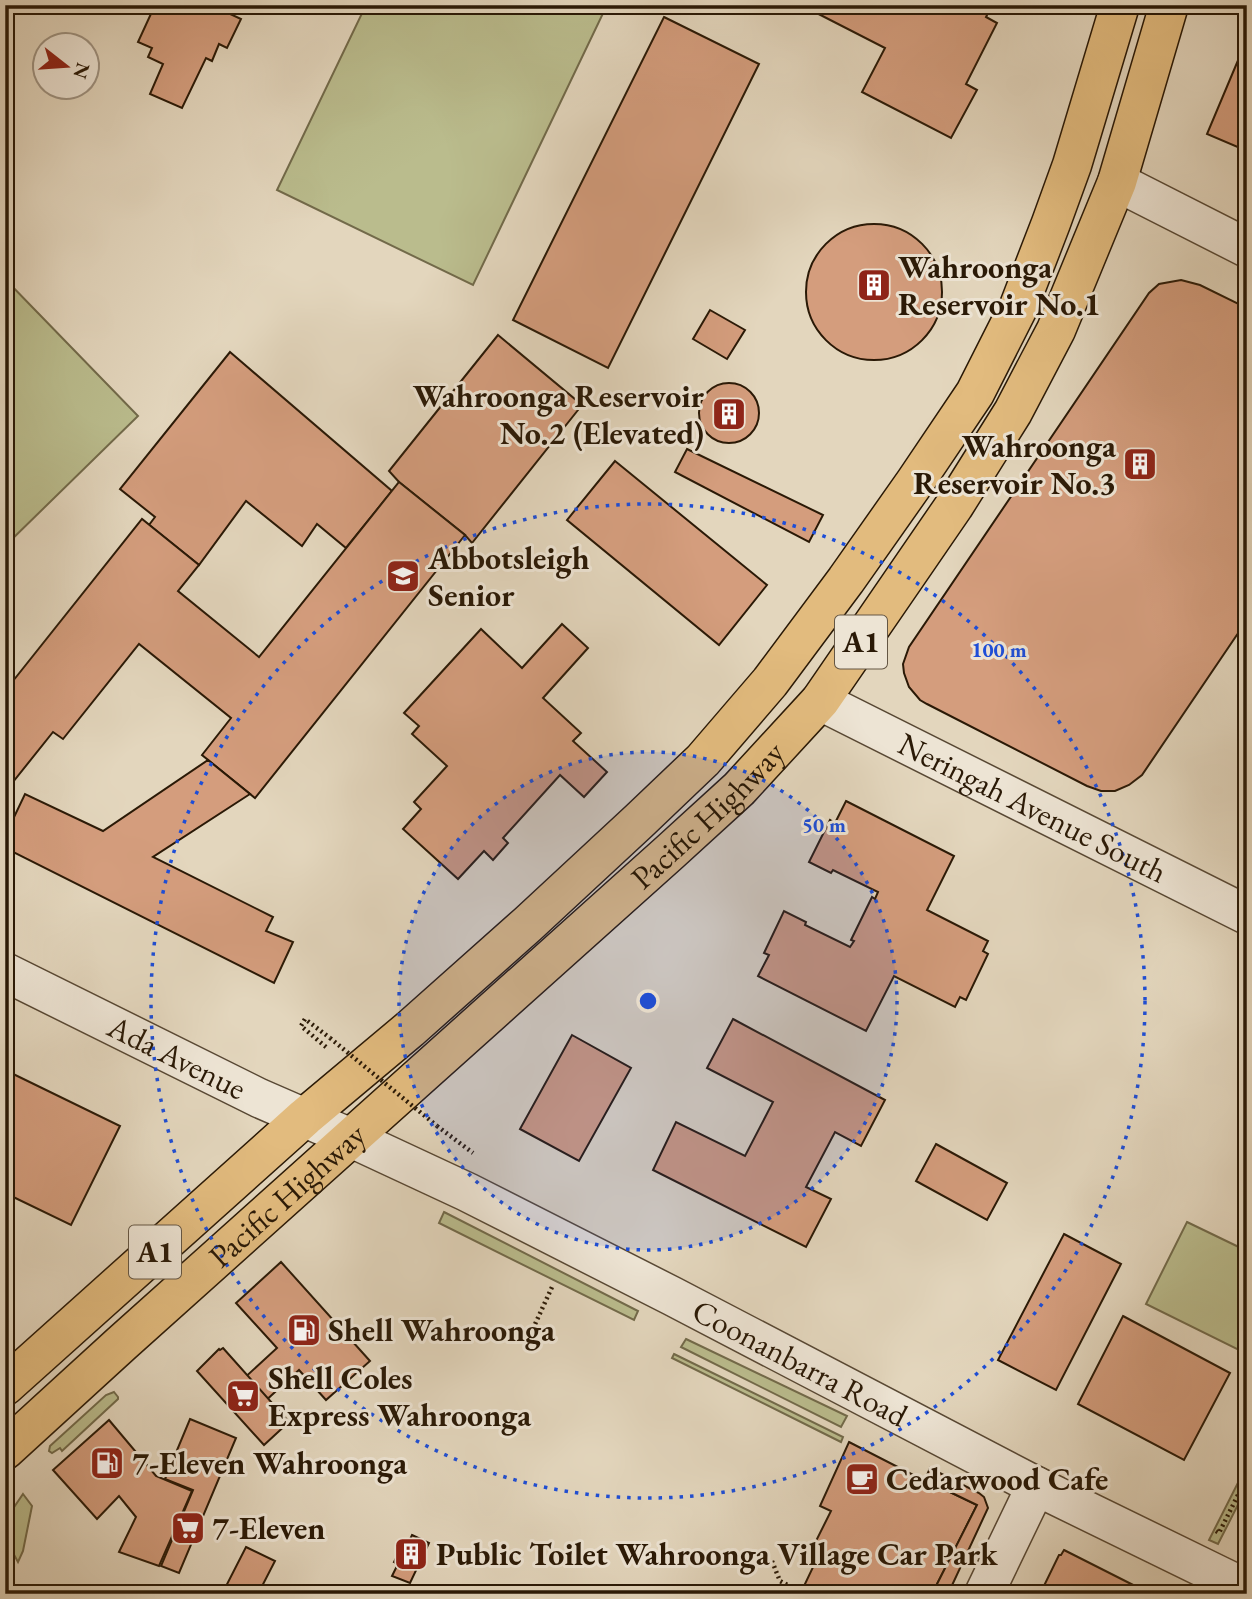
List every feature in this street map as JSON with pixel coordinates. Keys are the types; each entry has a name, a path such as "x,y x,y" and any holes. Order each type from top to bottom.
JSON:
{"highway":[{"name":"Pacific Highway","path":"5,1386 305,1117 410,1029 528,924 703,760 769,682 846,580 975,393 1019,306 1072,165 1121,5"},
{"name":"Pacific Highway","path":"5,1450 739,789 820,701 954,506 1013,412 1056,330 1117,182 1169,5"}],"street":[{"path":"1117,182 1247,248"},
{"name":"Neringah Avenue South","path":"820,701 1247,915"},
{"name":"Ada Avenue","path":"5,972 259,1098 351,1138"},
{"name":"Coonanbarra Road","path":"351,1138 527,1223 1240,1589"},
{"path":"984,1594 1036,1486"}],"path":[{"path":"324,1045 301,1026 306,1019 480,1158"},
{"path":"526,1343 552,1287"},
{"path":"1207,1526 1219,1533 1247,1477"},
{"path":"772,1561 780,1581 804,1594"}],"green space":[{"path":"366,5 607,5 473,285 277,190"},
{"path":"5,279 138,416 5,546"},
{"path":"444,1212 638,1311 634,1320 439,1223"},
{"path":"1187,1222 1247,1251 1247,1354 1146,1304"},
{"path":"686,1339 847,1416 841,1427 681,1347"},
{"path":"674,1354 843,1437 841,1442 672,1358"},
{"path":"114,1392 118,1399 62,1451 60,1448 52,1453 49,1451 50,1446 106,1395"},
{"path":"1247,1465 1247,1487 1218,1544 1209,1540"},
{"path":"23,1494 32,1506 23,1551 18,1562 7,1542 6,1519"}],"building":[{"path":"155,5 232,5 228,13 241,19 227,48 219,44 212,61 206,58 182,108 150,94 163,64 148,57 152,48 138,42"},
{"path":"801,5 992,5 986,17 997,23 966,84 977,90 951,138 862,92 885,48"},
{"path":"664,17 759,64 608,368 513,320"},
{"path":"1247,39 1247,151 1207,134"},
{"name":"Wahroonga Reservoir No.1","path":"874,224 900,230 922,244 936,266 942,292 936,318 922,340 900,354 874,360 848,354 826,340 812,318 806,292 812,266 826,244 848,230"},
{"name":"Wahroonga Reservoir No.3","path":"1181,280 1200,285 1247,308 1247,620 1142,775 1115,791 1101,791 920,700 909,687 903,664 909,647 1149,293 1159,284"},
{"path":"710,310 745,330 727,359 693,339"},
{"path":"498,335 582,405 472,543 389,471"},
{"path":"230,352 392,491 346,548 317,524 302,546 246,501 199,565 149,525 155,517 120,489"},
{"name":"Wahroonga Reservoir No.2 (Elevated)","path":"729,383 750,392 759,413 750,434 729,443 708,434 699,413 708,392"},
{"path":"687,449 823,515 809,542 675,472"},
{"path":"615,461 767,585 719,645 567,520"},
{"path":"399,482 465,535 255,798 202,755 231,718 139,644 63,739 53,732 5,792 5,691 142,519 199,565 178,591 259,657"},
{"path":"562,624 588,648 543,698 581,733 573,741 607,772 584,797 560,775 503,838 508,843 493,860 484,851 458,879 403,829 421,809 414,802 447,766 412,734 419,726 404,713 481,629 522,668"},
{"path":"208,760 250,794 153,857 273,917 266,931 293,942 274,983 5,848 5,836 25,794 103,831"},
{"path":"846,801 954,856 927,910 988,941 983,951 988,954 966,1000 960,997 955,1007 894,976 866,1031 758,976 769,955 764,953 784,911 806,922 805,925 850,947 854,941 851,940 872,897 875,899 878,892 833,870 831,873 809,862 830,820 835,823"},
{"path":"733,1019 885,1100 861,1146 835,1132 806,1187 831,1199 806,1247 653,1170 676,1122 745,1156 773,1102 707,1068"},
{"path":"572,1035 631,1068 579,1161 520,1129"},
{"path":"5,1070 120,1126 71,1225 5,1193"},
{"path":"936,1144 1007,1183 987,1220 916,1181"},
{"path":"1064,1234 1121,1264 1056,1390 998,1360"},
{"path":"281,1262 370,1361 326,1400 299,1370 262,1404 241,1381 277,1348 236,1303"},
{"path":"1123,1316 1230,1373 1184,1460 1078,1404"},
{"name":"Shell Coles Express Wahroonga","path":"223,1348 289,1422 264,1445 197,1371"},
{"name":"7-Eleven","path":"190,1419 236,1438 179,1573 161,1566 193,1490 165,1479"},
{"path":"109,1420 156,1476 192,1491 159,1566 119,1552 136,1517 119,1496 97,1519 53,1470"},
{"path":"849,1442 977,1505 932,1594 819,1594 804,1586 815,1563 807,1559 831,1511 820,1506"},
{"path":"930,1468 979,1493 984,1497 988,1508 948,1594 932,1594 977,1505 925,1480"},
{"name":"Public Toilet Wahroonga Village Car Park","path":"412,1535 429,1543 410,1583 392,1576 398,1564 394,1562 403,1544 407,1546"},
{"path":"246,1547 275,1561 258,1594 222,1594"},
{"path":"1064,1550 1151,1594 1040,1594"}],"place":[{"name":"Wahroonga Reservoir No.1","path":"874,285"},
{"name":"Wahroonga Reservoir No.2 (Elevated)","path":"729,414"},
{"name":"Wahroonga Reservoir No.3","path":"1140,464"},
{"name":"Abbotsleigh Senior","path":"403,576"},
{"name":"Shell Wahroonga","path":"304,1330"},
{"name":"Shell Coles Express Wahroonga","path":"243,1396"},
{"name":"7-Eleven Wahroonga","path":"107,1463"},
{"name":"Cedarwood Cafe","path":"862,1479"},
{"name":"7-Eleven","path":"188,1528"},
{"name":"Public Toilet Wahroonga Village Car Park","path":"411,1554"}]}
